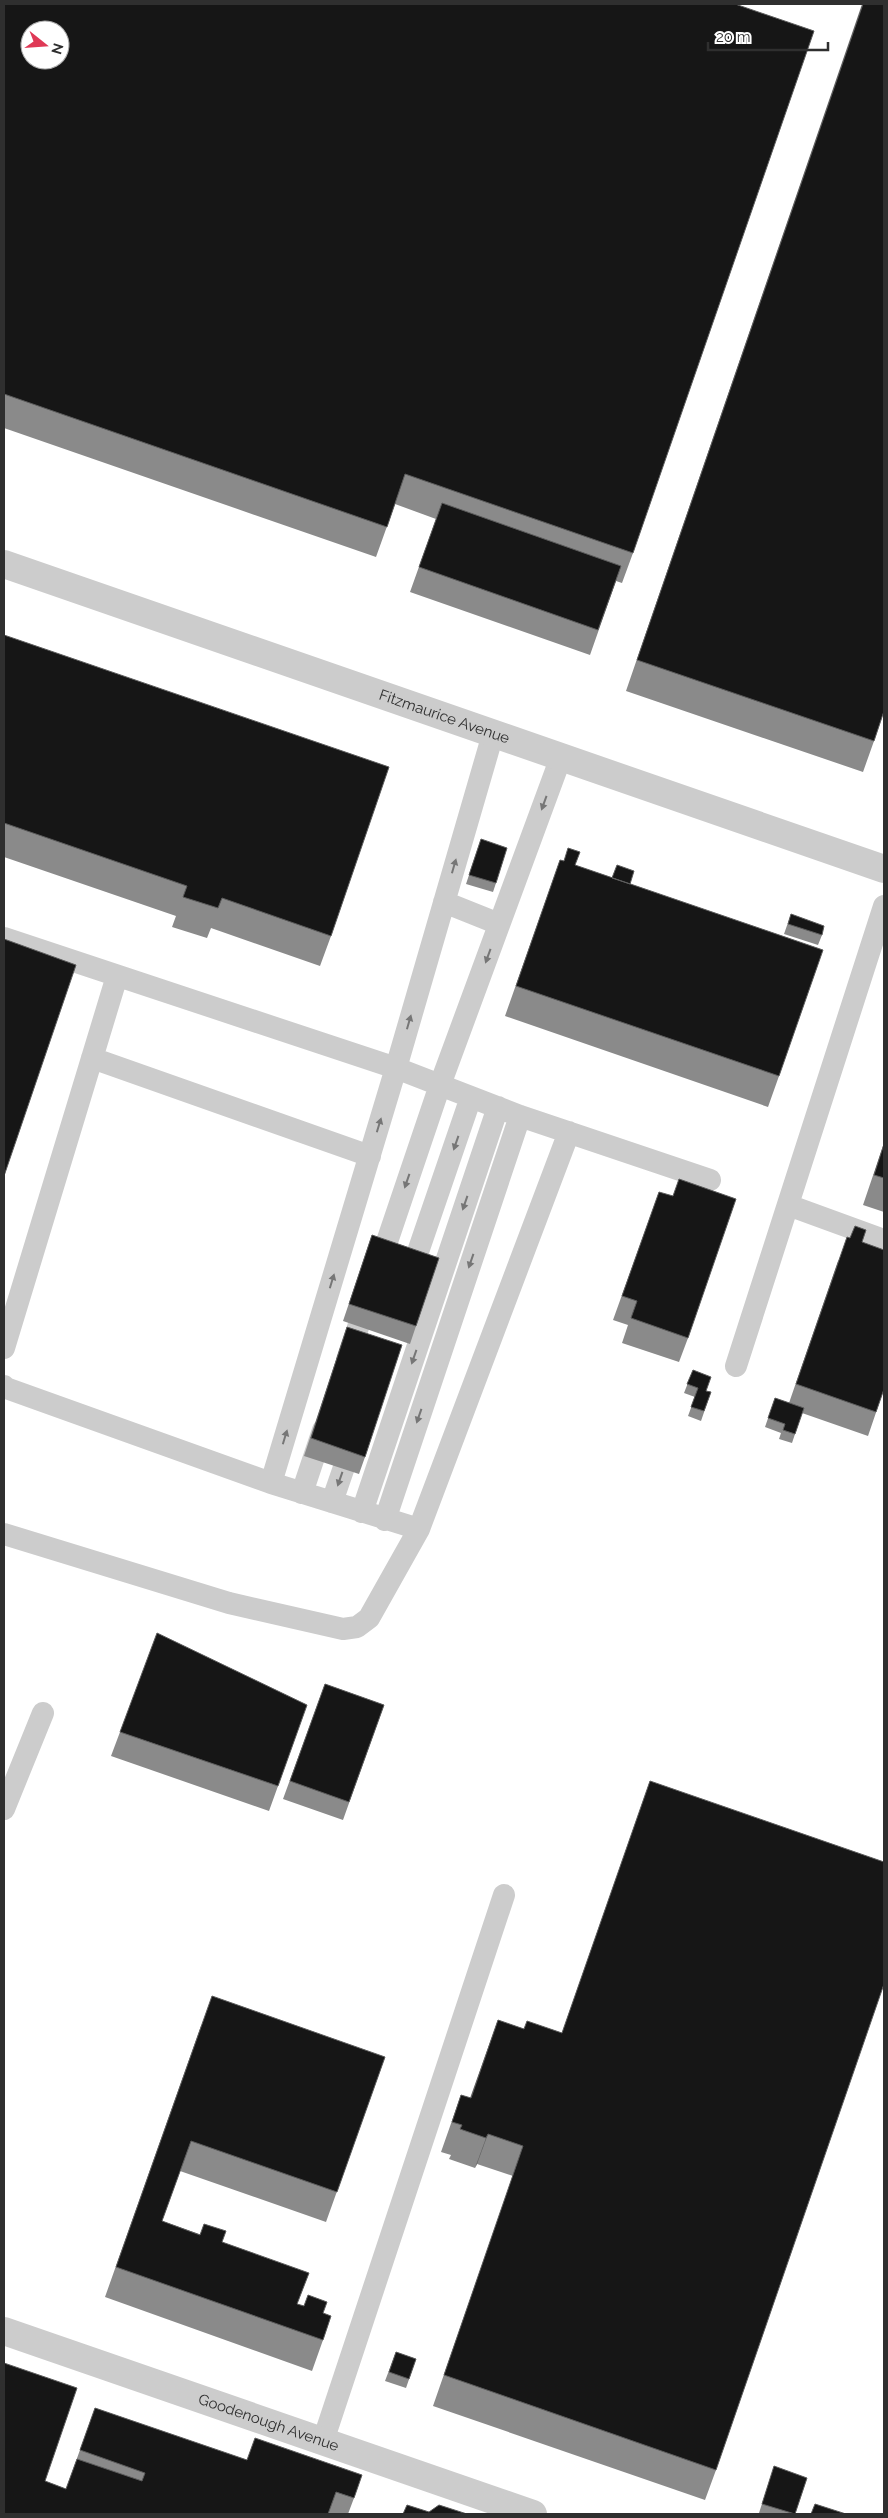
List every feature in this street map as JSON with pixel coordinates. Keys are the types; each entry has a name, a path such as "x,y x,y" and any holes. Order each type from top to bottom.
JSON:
{"street":[{"name":"Fitzmaurice Avenue","path":"4,564 884,869"},
{"name":"Goodenough Avenue","path":"4,2332 533,2514"}],"lane":[{"path":"271,1483 370,1156 493,734"},
{"path":"340,1382 440,1085 561,757"},
{"path":"444,902 499,924"},
{"path":"736,1366 884,906"},
{"path":"4,938 396,1068 520,1116 710,1180"},
{"path":"4,1348 117,976"},
{"path":"92,1058 370,1156"},
{"path":"403,1295 472,1097"},
{"path":"362,1512 498,1107"},
{"path":"385,1520 520,1116"},
{"path":"4,1534 229,1603 343,1629 357,1627 368,1618 418,1529 569,1132"},
{"path":"788,1205 884,1240"},
{"path":"4,1386 271,1483 418,1529"},
{"path":"302,1493 330,1410"},
{"path":"332,1502 361,1418"},
{"path":"4,1809 43,1713"},
{"path":"323,2441 504,1895"}],"building":[{"path":"4,4 735,4 814,31 633,553 405,474 387,527 4,394"},
{"path":"863,4 884,4 884,711 874,741 637,660"},
{"path":"442,503 621,566 598,630 419,567"},
{"path":"4,635 389,767 331,936 222,898 218,908 183,897 187,886 4,823"},
{"path":"481,839 507,848 496,883 469,875"},
{"path":"568,848 580,852 575,865 823,950 779,1076 516,986 560,860 564,861"},
{"path":"617,865 634,871 630,884 612,878"},
{"path":"791,914 824,926 822,935 788,924"},
{"path":"4,939 76,965 4,1176"},
{"path":"884,1144 884,1178 874,1175"},
{"path":"679,1179 736,1199 688,1338 631,1318 637,1301 622,1296 659,1192 673,1196"},
{"path":"855,1226 866,1230 862,1242 884,1250 884,1389 876,1412 796,1384 847,1237 850,1238"},
{"path":"372,1235 439,1258 416,1326 349,1304"},
{"path":"347,1327 402,1345 365,1457 311,1438"},
{"path":"693,1370 711,1377 706,1391 711,1392 704,1411 691,1407 698,1388 687,1384"},
{"path":"775,1398 804,1408 795,1434 783,1430 785,1424 768,1418"},
{"path":"157,1633 307,1705 278,1786 120,1732"},
{"path":"325,1684 384,1705 349,1802 290,1781"},
{"path":"650,1781 884,1862 884,1984 716,2470 444,2375 523,2146 488,2134 486,2138 460,2129 462,2125 452,2122 461,2095 471,2098 498,2020 524,2029 527,2021 562,2033"},
{"path":"212,1996 385,2057 337,2192 191,2141 162,2221 200,2235 204,2224 226,2231 222,2242 309,2273 297,2304 304,2306 308,2295 327,2302 323,2313 331,2316 323,2340 116,2267"},
{"path":"396,2352 416,2359 409,2379 389,2372"},
{"path":"4,2363 77,2388 45,2481 66,2489 77,2459 142,2481 145,2473 80,2450 95,2408 247,2460 255,2438 362,2475 354,2498 336,2492 328,2514 4,2514"},
{"path":"774,2466 807,2478 795,2514 762,2504"},
{"path":"815,2504 846,2514 811,2514"},
{"path":"407,2505 429,2512 439,2505 467,2514 403,2514"}]}
